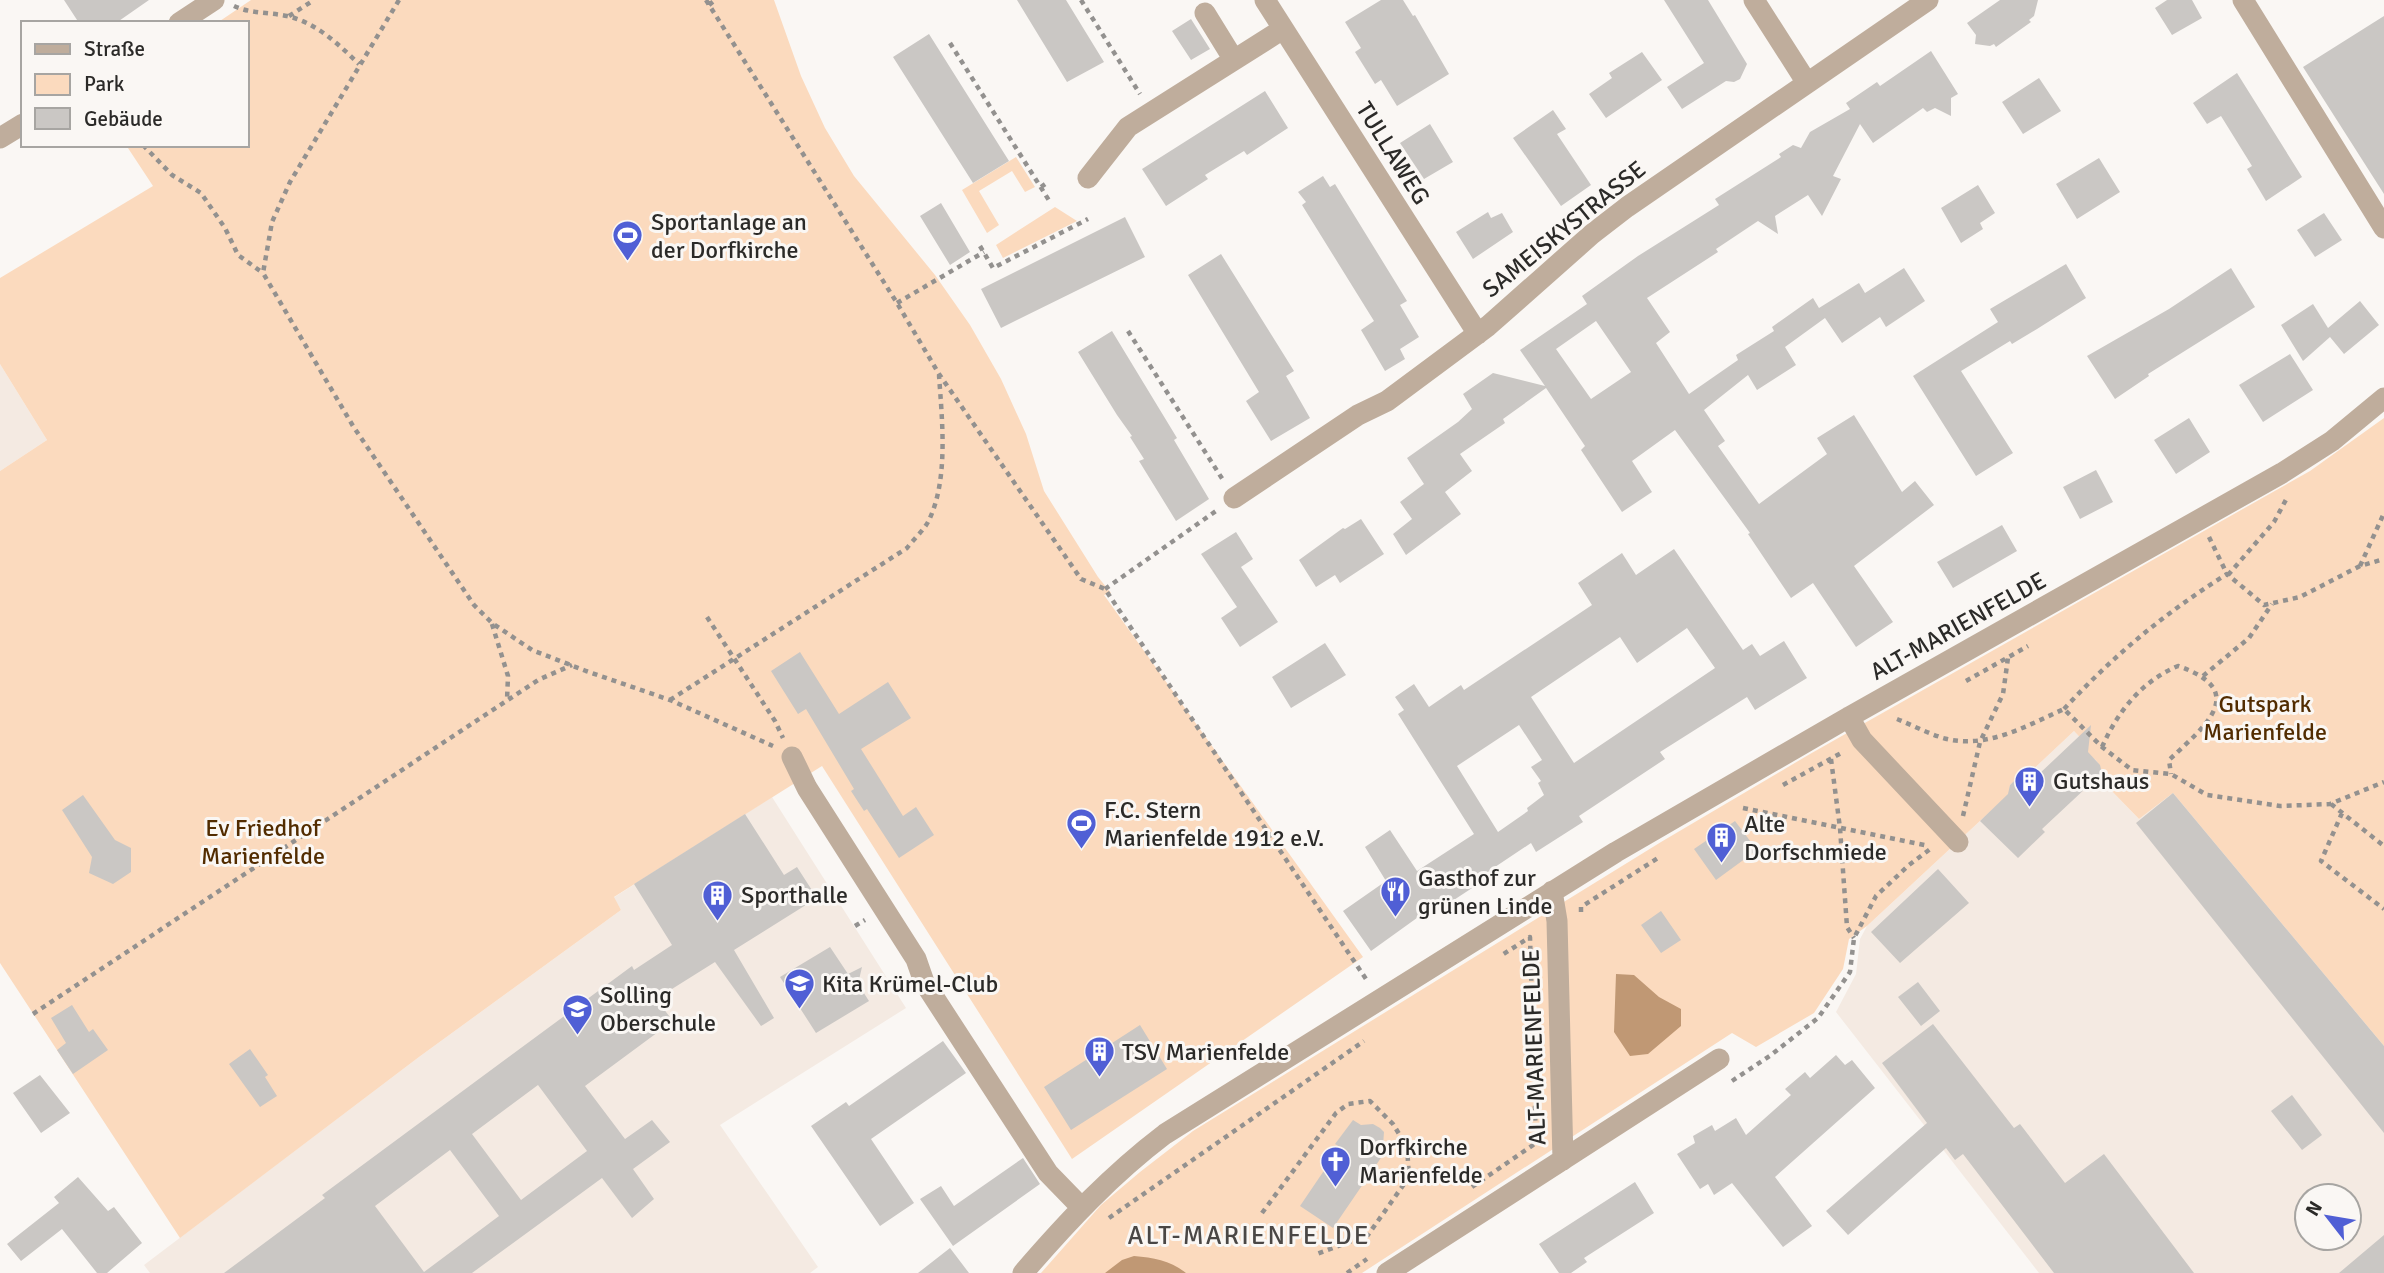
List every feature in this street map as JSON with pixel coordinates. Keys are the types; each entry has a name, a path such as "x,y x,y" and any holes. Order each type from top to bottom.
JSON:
{"street":[{"name":"TULLAWEG","path":"1265,0 1478,334"},
{"path":"1754,0 1807,83"},
{"name":"SAMEISKYSTRASSE","path":"1234,498 1358,415 1387,401 1478,334 1627,206 1928,0"},
{"path":"2243,0 2384,228"},
{"path":"184,21 224,3"},
{"path":"1205,13 1234,60"},
{"path":"1088,177 1128,127 1283,29"},
{"path":"0,138 21,125"},
{"name":"ALT-MARIENFELDE","path":"1023,1273 1081,1207 1165,1134 1552,891 1849,717 2200,520 2332,441 2384,398"},
{"path":"1849,717 1861,740 1947,841"},
{"path":"792,757 807,788 916,959 923,982 1048,1173 1081,1207"},
{"name":"ALT-MARIENFELDE","path":"1552,891 1557,921 1563,1160"},
{"name":"ALT-MARIENFELDE","path":"1387,1273 1719,1059"}],"path":[{"path":"289,16 314,0"},
{"path":"263,273 272,222 290,182 399,0"},
{"path":"715,0 707,2 939,374 1081,579 1105,589 1366,979"},
{"path":"1081,0 1143,99"},
{"path":"224,3 247,12 289,16 326,33 359,64"},
{"path":"950,43 1050,202"},
{"path":"145,147 172,174 201,193 225,229 238,255 263,273 353,426 474,605 492,623 532,650 670,700 764,741 792,757"},
{"path":"1041,187 1048,182"},
{"path":"980,246 993,268 1088,219"},
{"path":"897,303 984,252"},
{"path":"1105,589 1234,498 1128,331"},
{"path":"670,700 907,548 928,522 940,483 942,429 939,374"},
{"path":"1897,719 1945,738 1980,742 1999,737 2064,709 2142,633 2180,603 2227,575 2274,522 2289,495"},
{"path":"2360,566 2384,513"},
{"path":"2200,520 2227,575 2264,605 2300,597 2360,566 2384,559"},
{"path":"2203,676 2249,638 2272,604"},
{"path":"707,617 775,721 792,757"},
{"path":"492,623 508,676 507,700"},
{"path":"1726,1085 1772,1055 1818,1018 1850,972 1854,938 1876,896 1909,865 1947,841 1965,812 1980,742 2003,694 2008,658"},
{"path":"33,1014 507,700 538,680 572,665"},
{"path":"2102,747 2112,723 2129,702 2158,674 2178,666 2208,679 2217,698 2214,714 2169,760 2171,774"},
{"path":"2064,709 2102,747 2132,769 2171,774 2207,795 2280,806 2330,804 2384,782"},
{"path":"1776,789 1831,759 1840,828 1847,927 1854,938"},
{"path":"1731,815 1754,802"},
{"path":"2330,804 2384,846"},
{"path":"1743,808 1840,828 1947,841"},
{"path":"2342,813 2321,861 2384,909"},
{"path":"1581,920 1581,907 1661,856"},
{"path":"1496,958 1530,937 1536,1141"},
{"path":"1104,1224 1112,1215 1372,1035"},
{"path":"1262,1213 1336,1113 1348,1104 1370,1101 1393,1124 1407,1147 1409,1177 1368,1235 1317,1254"},
{"path":"1469,1189 1562,1123"},
{"path":"1347,1273 1369,1258"}],"shaded area":[{"path":"0,364 47,440 0,471"},
{"path":"2074,731 2100,765 2107,778 2103,782 2139,819 2173,793 2384,1046 2384,1273 2039,1273 1836,1012 1856,974 1860,939 1867,926 1980,821 2017,778 2025,777"},
{"name":"Solling Oberschule","path":"772,797 906,1008 720,1125 818,1267 810,1273 150,1273 144,1265 419,1057 621,910 613,898"},
{"path":"1616,974 1634,975 1659,997 1681,1009 1681,1026 1648,1054 1630,1056 1614,1032"},
{"path":"1134,1256 1162,1260 1186,1273 1105,1273 1122,1260"}],"green space":[{"name":"Ev Friedhof Marienfelde","path":"251,0 774,0 801,76 825,128 854,176 935,275 970,325 1001,379 1026,434 1044,491 1111,593 1104,595 1363,957 1072,1159 822,766 614,897 621,910 419,1057 180,1238 0,963 0,471 47,440 0,364 0,278 153,186 127,147 248,147 248,21 220,21"},
{"path":"1016,157 1035,187 1025,192 1012,171 979,191 999,225 987,233 962,190"},
{"path":"1055,207 1077,221 1003,258 996,245"},
{"name":"Gutspark Marienfelde","path":"2384,418 2384,1046 2173,793 2139,819 2103,782 2106,778 2097,762 2087,756 2088,746 2074,731 2025,777 2010,785 2009,794 1867,926 1849,939 1843,969 1814,1013 1756,1047 1732,1033 1362,1273 1041,1273 1101,1205 1193,1131 1661,842 1810,754 2310,471"}],"building":[{"path":"64,0 149,0 119,21 78,21"},
{"path":"1017,0 1066,0 1104,62 1067,82"},
{"path":"1381,0 1403,0 1413,16 1415,15 1449,74 1397,106 1381,80 1375,84 1355,52 1361,48 1345,22"},
{"path":"1664,0 1708,0 1747,64 1740,79 1734,82 1726,81 1682,109 1667,87 1704,63"},
{"path":"2000,0 2038,0 2034,16 2029,20 2031,22 1996,47 1994,44 1975,44 1976,35 1967,23"},
{"path":"2167,0 2192,0 2202,18 2172,35 2155,8"},
{"path":"2384,16 2384,194 2303,67"},
{"path":"1191,19 1210,49 1191,60 1172,31"},
{"path":"929,34 1009,161 973,183 893,57"},
{"path":"1931,51 1958,94 1951,98 1951,116 1935,108 1927,112 1923,108 1873,143 1860,124 1833,176 1841,179 1822,216 1808,195 1775,216 1778,234 1758,221 1716,249 1718,252 1647,298 1670,332 1656,343 1689,394 1738,360 1736,355 1774,331 1772,327 1813,298 1819,308 1859,283 1865,293 1904,268 1925,301 1886,327 1880,317 1842,343 1825,318 1785,347 1796,365 1757,390 1748,375 1704,410 1725,441 1718,446 1759,504 1827,454 1817,438 1854,415 1902,492 1915,481 1934,505 1854,566 1893,622 1856,647 1813,583 1791,598 1748,534 1750,533 1675,430 1632,461 1652,492 1622,512 1581,450 1585,446 1546,388 1503,419 1505,423 1460,454 1472,471 1445,492 1461,514 1406,555 1393,534 1412,519 1400,502 1424,484 1407,458 1472,409 1463,394 1493,373 1545,386 1520,350 1587,304 1582,296 1638,256 1719,205 1715,199 1781,157 1779,154 1793,145 1801,148 1810,132 1850,109 1846,103 1877,82 1880,86","holes":["1596,321 1631,372 1591,399 1556,349"]},
{"path":"1642,52 1662,80 1606,118 1589,94 1612,78 1609,73"},
{"path":"2237,73 2302,177 2266,201 2247,169 2252,166 2221,116 2207,124 2193,103"},
{"path":"2039,78 2061,111 2023,134 2002,102"},
{"path":"1265,91 1288,128 1247,155 1244,151 1205,175 1208,179 1166,206 1142,169"},
{"path":"1553,110 1566,129 1557,134 1591,185 1561,206 1513,138"},
{"path":"1430,124 1453,162 1424,179 1400,143"},
{"path":"2099,158 2120,192 2077,219 2056,184"},
{"path":"1323,176 1330,187 1335,184 1407,301 1400,305 1419,337 1400,349 1405,359 1385,371 1361,330 1374,321 1302,205 1306,202 1298,192"},
{"path":"1978,185 1995,213 1980,223 1983,229 1961,243 1941,208"},
{"path":"941,203 970,252 950,265 920,216"},
{"path":"1488,212 1491,218 1502,213 1513,232 1473,259 1456,232"},
{"path":"2324,213 2342,240 2315,257 2297,230"},
{"path":"1125,217 1145,257 1001,328 981,289"},
{"path":"1221,254 1294,371 1286,376 1310,418 1271,441 1246,401 1259,392 1188,275"},
{"path":"2066,264 2086,298 2012,344 2010,341 1961,371 2013,453 1976,476 1913,376 1998,322 1990,309"},
{"path":"2231,268 2255,307 2148,374 2149,376 2115,399 2087,356 2169,309"},
{"path":"2360,301 2379,325 2344,354 2330,337 2303,361 2281,325 2313,304 2328,328"},
{"path":"1112,331 1177,438 1174,440 1209,499 1176,521 1139,461 1144,459 1130,437 1132,436 1078,352"},
{"path":"2290,354 2313,390 2263,422 2239,385"},
{"path":"2189,418 2210,452 2176,474 2154,440"},
{"path":"2096,470 2113,502 2080,519 2063,487"},
{"path":"1361,519 1384,554 1340,583 1335,575 1316,587 1299,560 1343,528"},
{"path":"2002,525 2017,551 1953,588 1937,562"},
{"path":"1236,532 1253,559 1241,567 1278,622 1240,647 1221,618 1237,607 1201,554"},
{"path":"1674,549 1743,650 1752,644 1760,656 1784,641 1807,678 1755,710 1747,697 1660,752 1665,759 1579,816 1583,822 1536,852 1531,843 1495,867 1498,871 1431,915 1428,910 1371,951 1343,911 1386,881 1365,847 1390,830 1417,871 1474,834 1398,714 1404,710 1395,697 1414,684 1429,707 1461,685 1464,690 1592,605 1578,583 1622,553 1636,575","holes":["1687,628 1715,668 1574,763 1531,697 1620,637 1637,663","1519,725 1542,760 1531,767 1541,781 1538,783 1544,795 1527,808 1528,811 1498,832 1457,766"]},
{"path":"1325,643 1346,675 1291,708 1272,677"},
{"path":"800,652 839,714 888,682 911,718 861,749 903,816 916,807 934,835 899,858 867,809 864,811 851,791 854,789 806,709 798,714 771,671"},
{"name":"Gutshaus","path":"2091,725 2088,752 2100,765 2102,773 2042,829 2045,832 2018,858 1980,821 2008,794 2010,785 2017,778 2038,775"},
{"path":"2173,793 2384,1046 2384,1133 2136,823"},
{"path":"83,795 115,840 131,848 131,872 113,884 89,873 92,857 62,810"},
{"path":"745,814 784,875 797,867 817,898 734,950 774,1018 761,1026 715,962 656,999 673,1021 585,1086 625,1139 652,1120 670,1142 633,1169 654,1199 632,1218 602,1178 472,1273 224,1273 325,1198 322,1195 632,966 634,970 672,945 634,884","holes":["538,1085 587,1151 521,1200 472,1134","450,1150 499,1216 424,1272 375,1206"]},
{"name":"Alte Dorfschmiede","path":"1735,821 1757,850 1716,880 1694,849"},
{"path":"1938,869 1969,903 1900,963 1871,932"},
{"path":"1661,911 1681,940 1661,953 1641,925"},
{"path":"830,947 848,974 862,967 858,984 869,1001 816,1033 780,977"},
{"path":"1918,982 1940,1011 1921,1026 1898,997"},
{"path":"72,1005 89,1032 93,1029 108,1050 73,1074 57,1050 66,1043 51,1018"},
{"path":"1933,1024 2014,1128 2020,1124 2065,1183 2104,1154 2194,1273 2054,1273 1963,1154 1955,1160 1946,1148 1848,1235 1826,1211 1927,1123 1882,1063"},
{"name":"TSV Marienfelde","path":"1140,1025 1167,1069 1071,1130 1044,1087"},
{"path":"943,1041 966,1073 871,1139 914,1203 880,1226 811,1126 846,1102 849,1106"},
{"path":"250,1049 268,1075 265,1077 277,1096 260,1107 229,1064"},
{"path":"1836,1055 1845,1065 1852,1060 1875,1088 1775,1177 1812,1226 1783,1247 1732,1183 1714,1195 1708,1184 1700,1189 1677,1154 1695,1143 1693,1136 1712,1125 1715,1131 1736,1118 1746,1135 1791,1095 1785,1089 1805,1072 1810,1078"},
{"path":"40,1075 70,1113 41,1133 13,1093"},
{"path":"2292,1095 2322,1135 2302,1150 2271,1111"},
{"name":"Dorfkirche Marienfelde","path":"1353,1120 1361,1125 1373,1124 1380,1128 1384,1132 1383,1146 1387,1149 1333,1228 1300,1206 1340,1147 1335,1144"},
{"path":"1023,1158 1040,1184 953,1246 920,1199 941,1186 954,1206"},
{"path":"78,1177 108,1211 114,1207 142,1243 107,1273 97,1273 62,1229 21,1261 7,1244 59,1203 54,1197"},
{"path":"1635,1182 1654,1213 1584,1258 1587,1262 1571,1273 1559,1273 1539,1244"},
{"path":"2384,1235 2384,1273 2339,1273"},
{"path":"950,1248 969,1273 918,1273"}],"place":[{"name":"Sportanlage an der Dorfkirche","path":"628,263"},
{"name":"Gutshaus","path":"2030,808"},
{"name":"F.C. Stern Marienfelde 1912 e.V.","path":"1081,851"},
{"name":"Alte Dorfschmiede","path":"1721,865"},
{"name":"Gasthof zur grünen Linde","path":"1395,919"},
{"name":"Sporthalle","path":"718,922"},
{"name":"Kita Krümel-Club","path":"799,1011"},
{"name":"Solling Oberschule","path":"577,1036"},
{"name":"TSV Marienfelde","path":"1099,1079"},
{"name":"Dorfkirche Marienfelde","path":"1336,1188"}],"district":[{"name":"ALT-MARIENFELDE","path":"1249,1235"}]}
